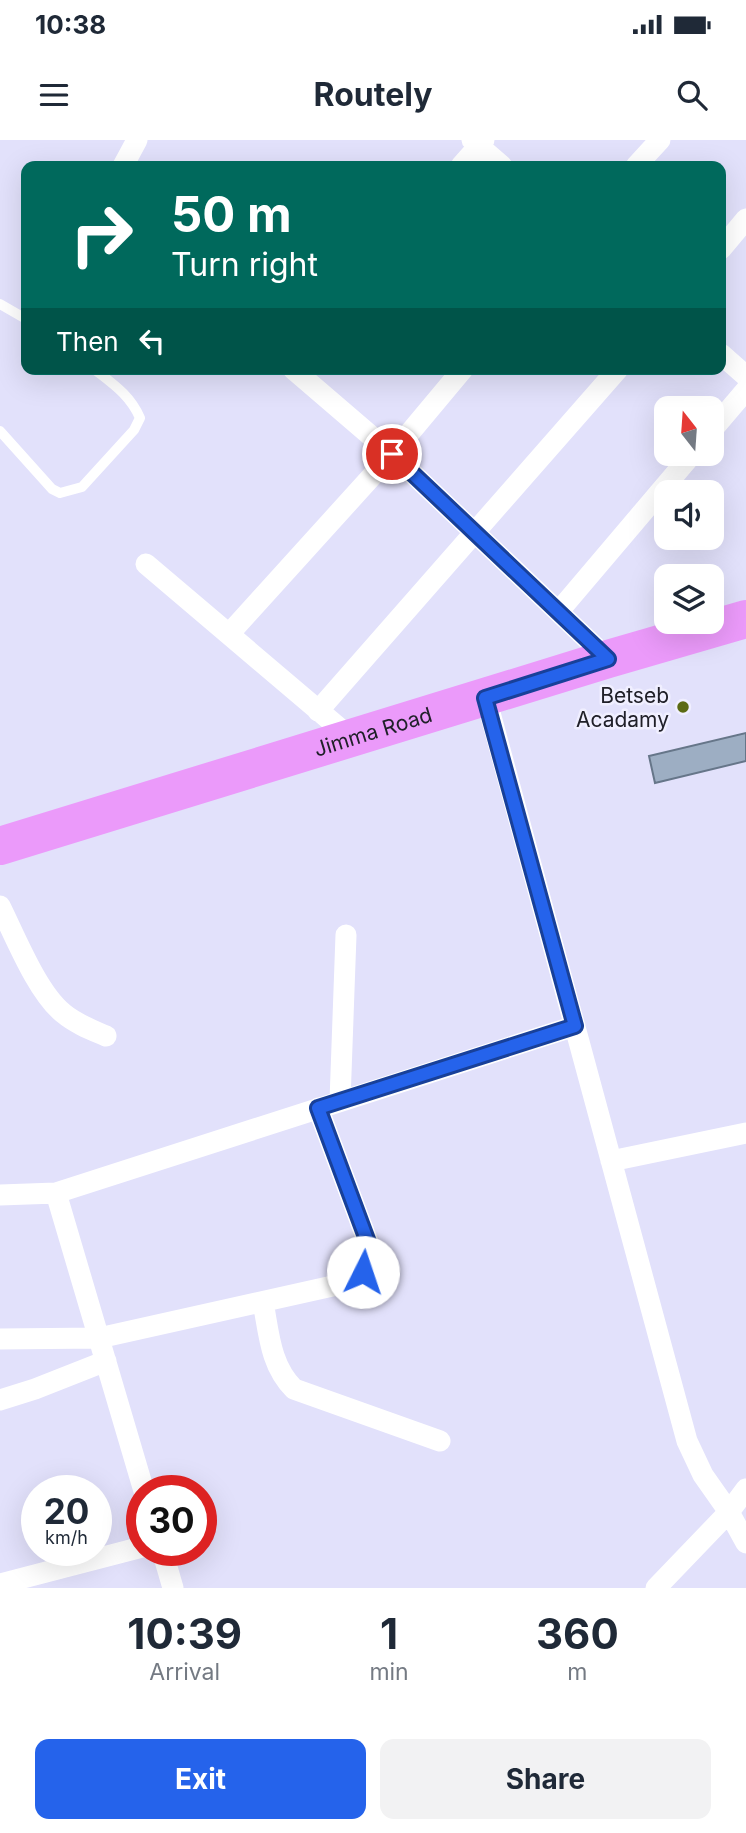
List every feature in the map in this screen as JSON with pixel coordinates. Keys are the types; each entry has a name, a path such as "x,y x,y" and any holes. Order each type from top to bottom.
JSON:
{"highway":[{"name":"Jimma Road","path":"0,846 746,619"}],"street":[{"path":"126,161 137,140"},
{"path":"641,161 660,140"},
{"path":"465,161 478,142 497,161"},
{"path":"726,243 746,219"},
{"path":"726,358 746,376"},
{"path":"300,375 392,454 608,659"},
{"path":"229,634 392,454 458,375"},
{"path":"318,711 613,375"},
{"path":"724,416 746,390"},
{"path":"559,611 682,466"},
{"path":"146,564 351,738"},
{"path":"485,698 687,1441 703,1475 729,1512 746,1543"},
{"path":"0,906 38,981 61,1012 80,1025 106,1036"},
{"path":"340,1101 346,935"},
{"path":"0,1195 56,1193 575,1026"},
{"path":"0,1339 99,1338 346,1283 363,1272 369,1245 318,1108"},
{"path":"611,1161 746,1133"},
{"path":"56,1193 139,1475"},
{"path":"263,1301 273,1357 283,1378 294,1389 440,1441"},
{"path":"0,1400 106,1361"},
{"path":"656,1588 729,1512 746,1489"},
{"path":"0,1584 126,1551"},
{"path":"167,1566 173,1588"}],"lane":[{"path":"0,304 21,316"},
{"path":"0,431 52,489 60,493 82,487 134,430 140,418 134,403 102,375"}],"building":[{"path":"746,733 746,761 655,783 649,756"}],"place":[{"name":"Betseb Acadamy","path":"683,707"}],"route":[{"path":"363,1272 369,1245 318,1108 575,1026 485,698 608,659 392,454"}]}
